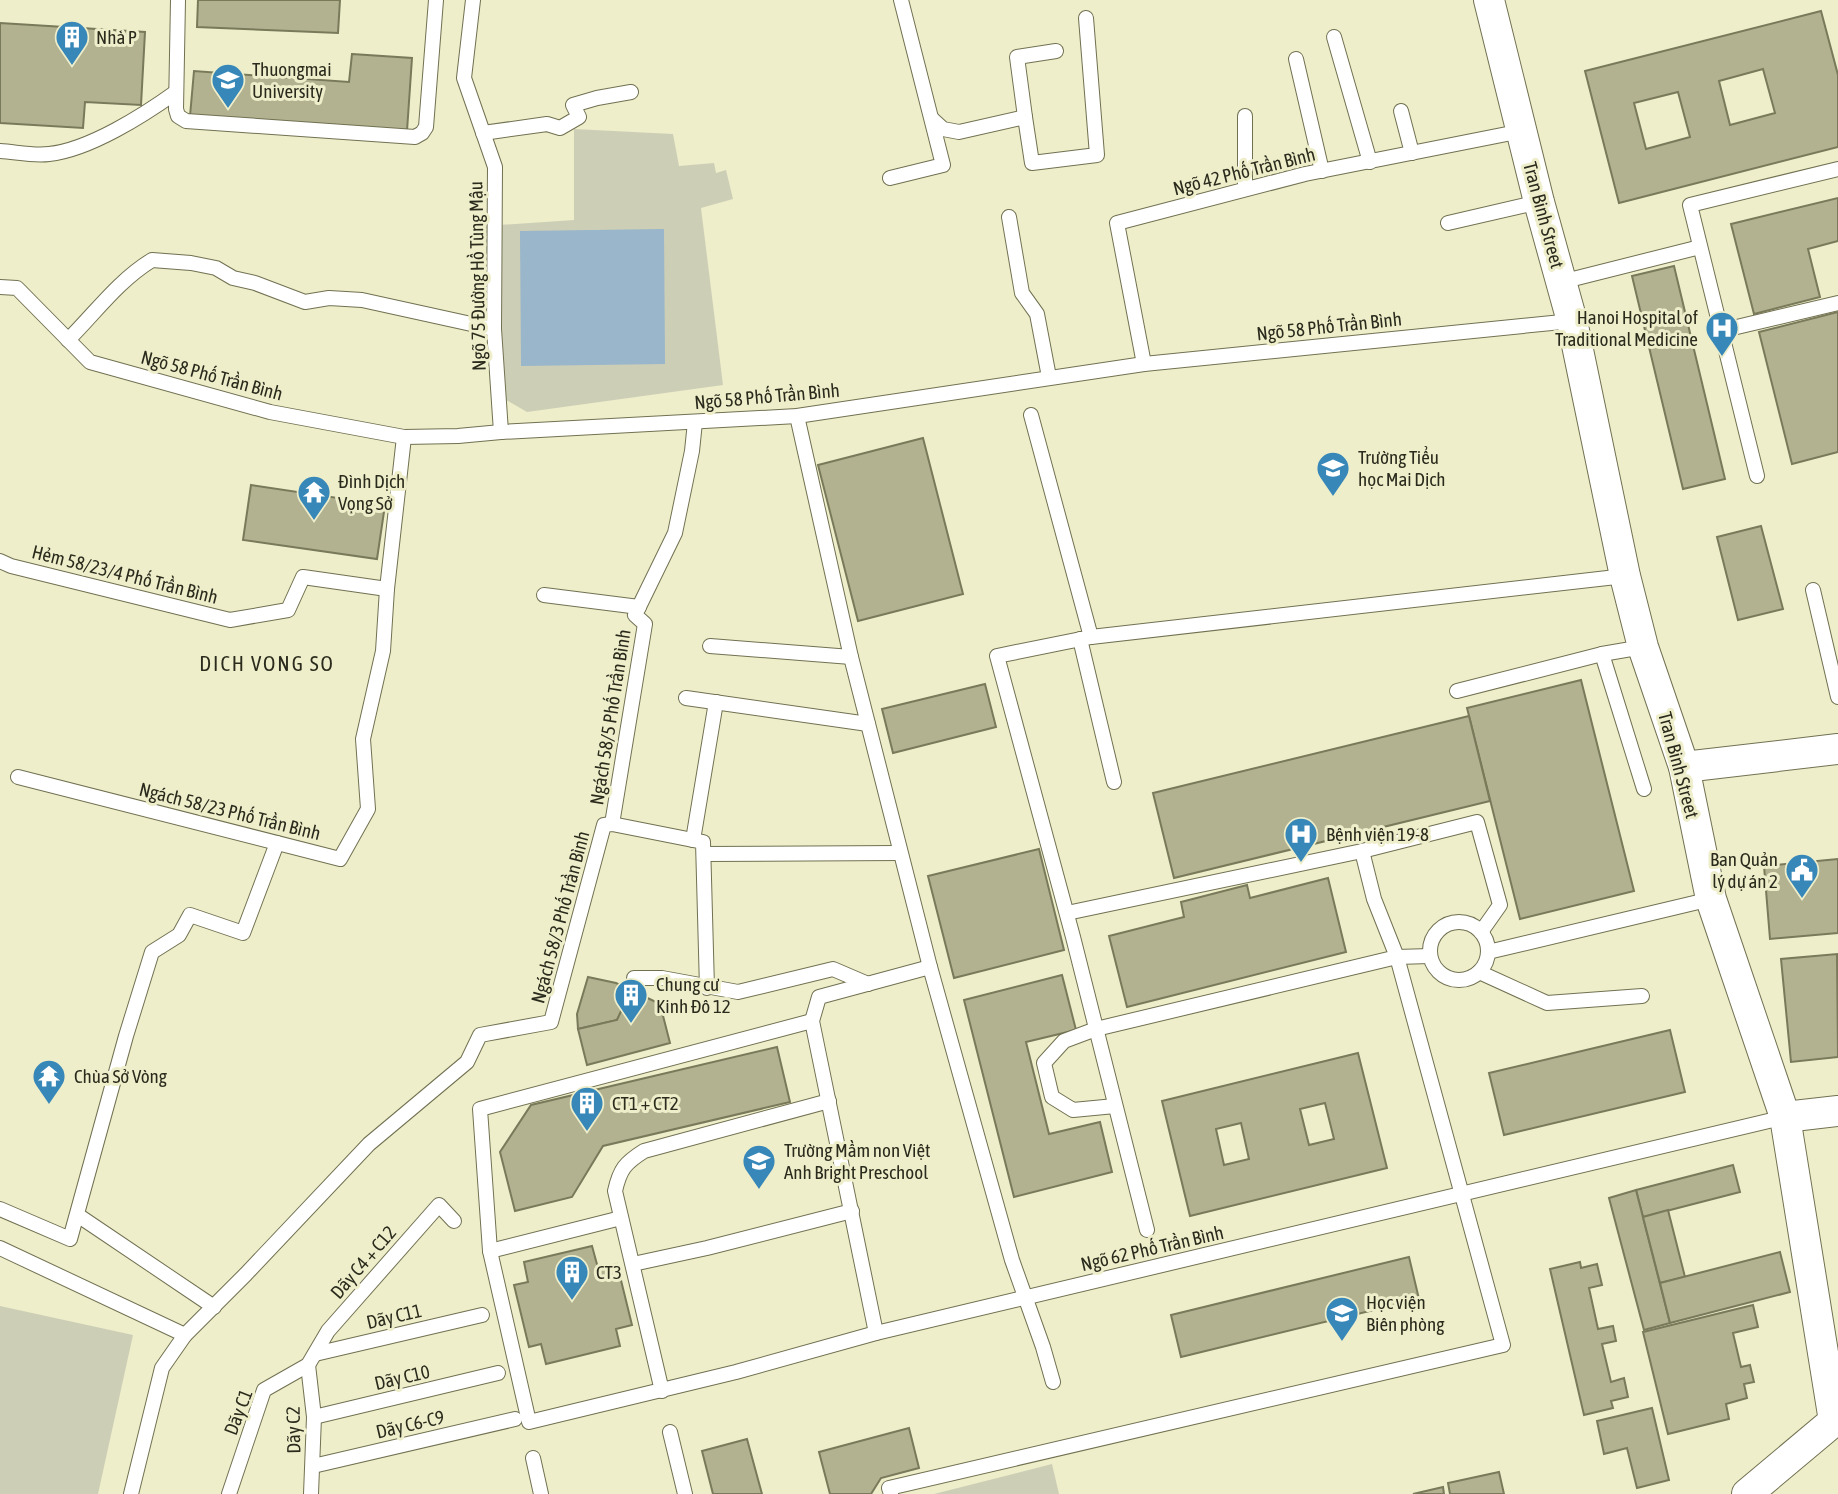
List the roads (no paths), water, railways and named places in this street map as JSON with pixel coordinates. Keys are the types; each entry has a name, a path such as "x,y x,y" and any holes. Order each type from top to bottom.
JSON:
{"street":[{"name":"Tran Binh Street","path":"1489,0 1539,202 1572,321 1625,576 1643,647 1684,767 1711,899 1785,1117 1834,1421 1747,1494"},
{"path":"1684,767 1838,749"},
{"path":"1785,1117 1838,1111"}],"lane":[{"path":"178,0 176,92 178,116 186,121 415,137 426,127 436,0"},
{"name":"Ngõ 75 Đường Hồ Tùng Mậu","path":"473,0 464,79 495,167 494,329 501,432"},
{"path":"890,178 943,164 901,0"},
{"path":"1056,51 1017,57 1032,163 1097,155 1086,18"},
{"path":"1334,37 1370,162"},
{"path":"1296,59 1322,171"},
{"path":"0,151 47,155 71,151 145,115 176,92"},
{"path":"483,133 547,124 560,128 579,117 573,105 631,92"},
{"path":"1401,111 1412,153"},
{"path":"1245,116 1245,188"},
{"path":"932,118 943,129 959,132 1025,117"},
{"name":"Ngõ 42 Phố Trần Bình","path":"1144,364 1117,223 1245,188 1522,131"},
{"path":"1757,476 1690,205 1838,169"},
{"path":"1448,223 1539,202"},
{"path":"1009,217 1022,293 1037,314 1049,377"},
{"path":"1561,282 1700,247"},
{"path":"68,340 114,289 152,260 216,268 233,278 255,283 305,302 328,298 362,300 494,329"},
{"name":"Ngõ 58 Phố Trần Bình","path":"0,287 17,288 90,362 270,412 404,437 797,416 1144,364 1572,321"},
{"path":"1720,331 1838,303"},
{"path":"1031,415 1085,638 1114,782"},
{"path":"797,416 851,657 930,967 1012,1260 1044,1347 1053,1381"},
{"name":"Ngách 58/5 Phố Trần Bình","path":"612,824 645,624 635,615 675,533 692,451 695,422"},
{"name":"Ngách 58/23 Phố Trần Bình","path":"18,777 340,859 368,809 363,740 383,651 404,437"},
{"name":"Hẻm 58/23/4 Phố Trần Bình","path":"0,561 11,566 230,620 288,610 303,577 387,589"},
{"path":"1147,1230 997,656 1085,638 1625,576"},
{"path":"1813,590 1838,697"},
{"path":"544,595 639,607"},
{"path":"710,646 851,657"},
{"path":"1457,691 1602,654 1643,647"},
{"path":"1602,654 1644,789"},
{"path":"686,698 868,724"},
{"path":"707,988 703,842 693,840 716,702"},
{"path":"1066,913 1362,851 1477,822 1500,905 1481,932"},
{"name":"Ngách 58/3 Phố Trần Bình","path":"131,1494 162,1368 185,1335 369,1144 467,1062 480,1035 551,1023 604,825 612,824 693,840"},
{"path":"0,1209 71,1239 126,1036 152,952 179,935 190,915 243,933 277,843"},
{"path":"891,1494 889,1488 1503,1345 1397,957 1374,899 1362,851"},
{"path":"704,854 900,853"},
{"path":"1488,952 1711,899"},
{"path":"1464,922 1481,932 1488,945 1488,952 1484,967 1463,980 1454,980 1438,972 1430,956 1433,938 1446,925 1464,922"},
{"path":"1115,1106 1073,1110 1052,1097 1044,1063 1064,1041 1096,1029 1397,957 1430,956"},
{"path":"876,1333 812,1021 819,997 930,967"},
{"path":"634,978 662,978 738,992 833,969 868,984"},
{"path":"1479,972 1547,1003 1642,996"},
{"path":"522,1420 490,1251 480,1108 812,1021"},
{"path":"662,1391 615,1191 618,1176 627,1161 644,1151 829,1101"},
{"name":"Ngõ 62 Phố Trần Bình","path":"522,1420 662,1391 876,1333 1785,1117"},
{"name":"Dãy C4 + C12","path":"312,1359 328,1331 439,1206 454,1221"},
{"path":"633,1264 852,1211"},
{"path":"79,1216 214,1307"},
{"path":"490,1251 621,1218"},
{"path":"0,1248 185,1335"},
{"name":"Dãy C11","path":"312,1359 482,1315"},
{"name":"Dãy C2","path":"311,1494 314,1417 312,1359"},
{"name":"Dãy C1","path":"229,1494 264,1390 312,1359"},
{"name":"Dãy C10","path":"314,1417 498,1373"},
{"name":"Dãy C6-C9","path":"313,1466 522,1420"},
{"path":"670,1432 685,1494"},
{"path":"533,1458 541,1494"},
{"path":"229,1494 237,1494"}],"water":[{"path":"664,229 665,364 521,366 520,231"}],"place":[{"name":"Nhà P","path":"72,67"},
{"name":"Thuongmai University","path":"228,110"},
{"name":"Hanoi Hospital of Traditional Medicine","path":"1722,358"},
{"name":"Trường Tiểu học Mai Dịch","path":"1333,498"},
{"name":"Đình Dịch Vọng Sở","path":"314,522"},
{"name":"Bệnh viện 19-8","path":"1301,864"},
{"name":"Ban Quản lý dự án 2","path":"1802,900"},
{"name":"Chung cư Kinh Đô 12","path":"631,1025"},
{"name":"Chùa Sở Vòng","path":"49,1106"},
{"name":"CT1 + CT2","path":"587,1133"},
{"name":"Trường Mầm non Việt Anh Bright Preschool","path":"759,1191"},
{"name":"CT3","path":"572,1302"},
{"name":"Học viện Biên phòng","path":"1342,1343"}],"district":[{"name":"DICH VONG SO","path":"267,664"}]}
